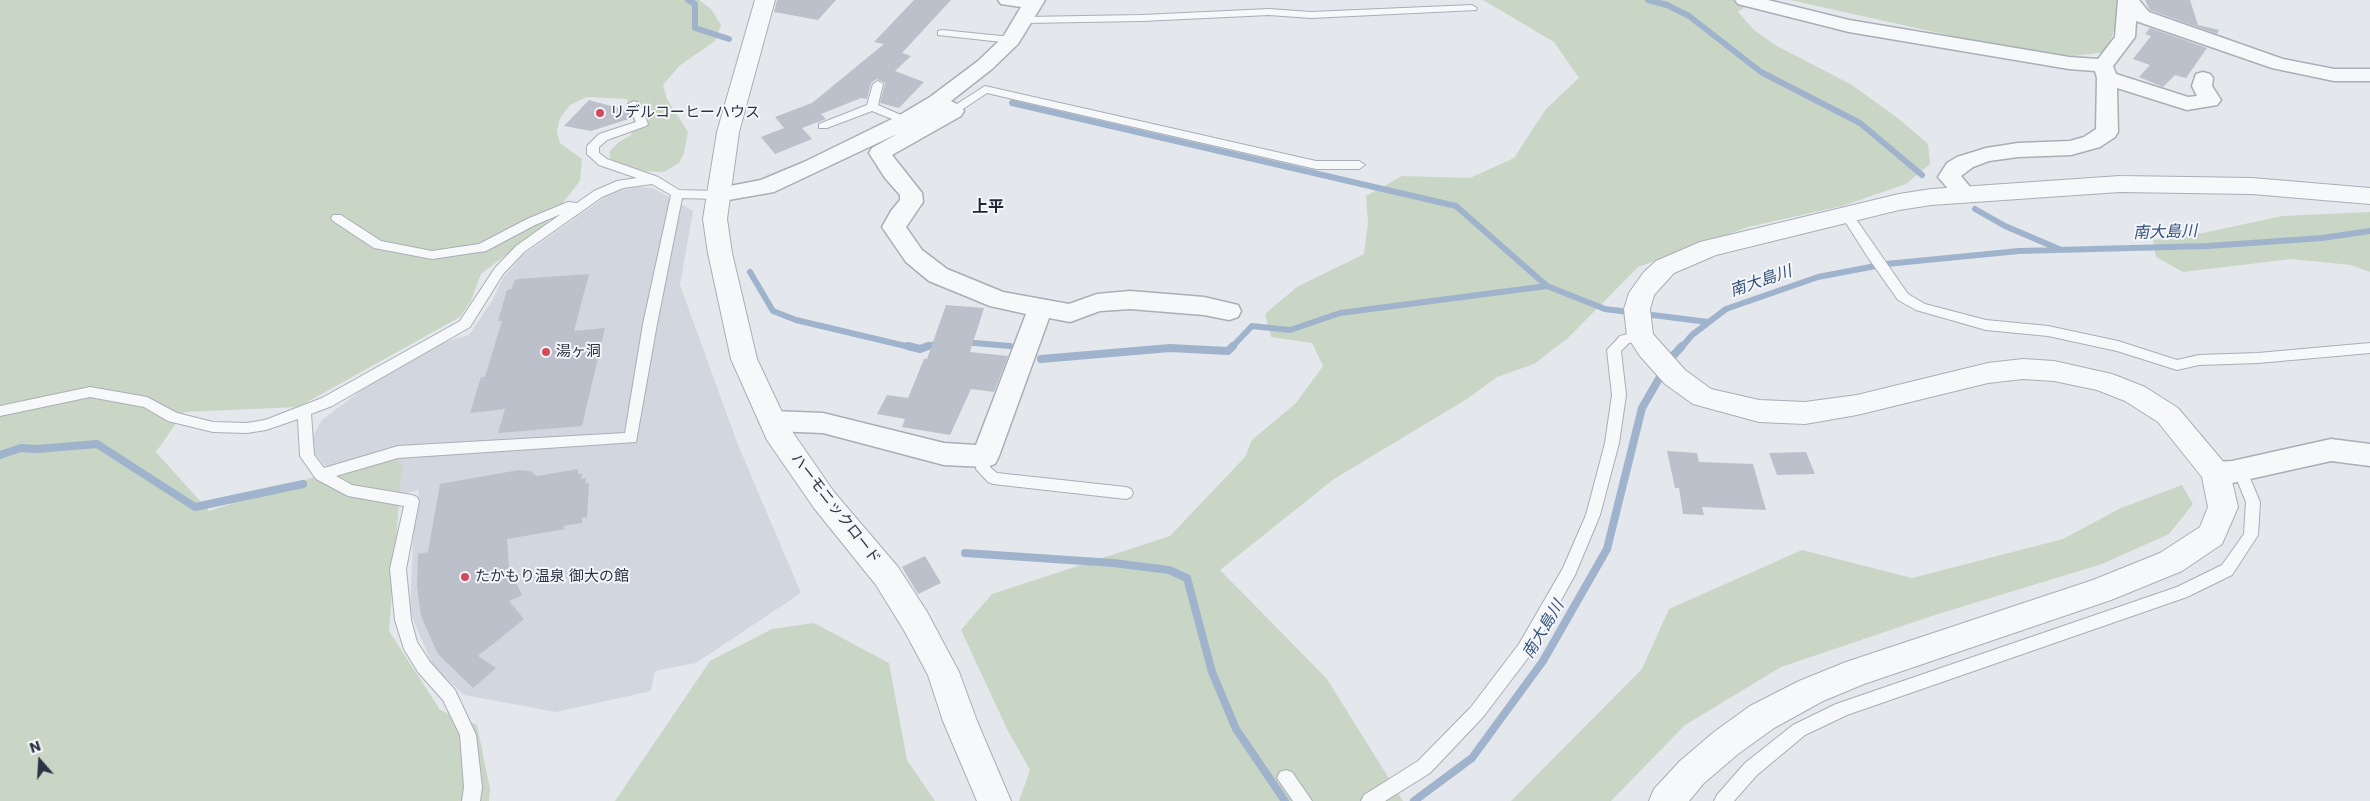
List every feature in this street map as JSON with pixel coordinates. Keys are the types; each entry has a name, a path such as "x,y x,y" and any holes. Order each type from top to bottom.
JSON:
{"street":[{"name":"ハーモニックロード","path":"764,0 728,132 717,194 715,219 720,253 744,359 772,421 824,500 887,576 916,622 943,672 960,722 994,801"},
{"path":"1008,0 1031,7 1011,40 945,106 880,153 893,173 911,193 912,202 899,216 894,228 914,256 938,275 999,300 1070,313 1097,303 1130,300 1204,306 1229,311"},
{"path":"1745,0 1849,26 2068,63 2105,72 2187,104 2210,100 2202,86 2203,78"},
{"path":"1965,194 1949,177 1955,168 1965,162 1986,155 2018,150 2071,148 2092,142 2107,132 2105,72 2125,37 2129,0"},
{"path":"2129,0 2142,16 2219,47 2278,64 2334,75 2370,75"},
{"path":"2209,20 2219,47"},
{"path":"717,194 766,186 812,167 906,121 945,106"},
{"path":"2228,471 2168,415 2134,394 2102,381 2054,371 2023,369 1988,373 1857,405 1805,413 1759,411 1704,397 1675,377 1641,329 1642,293 1653,278 1665,267 1681,258 1709,248 1899,202 1965,194 2120,184 2252,186 2370,196"},
{"path":"772,421 823,423 944,454 984,456 1041,307"},
{"path":"2228,471 2331,450 2370,455"},
{"path":"1666,801 1692,772 1726,743 1762,717 1811,691 1857,672 2100,591 2171,562 2211,535 2223,507 2228,471"}],"lane":[{"path":"1269,0 1269,12"},
{"path":"1031,7 1142,18 1269,12 1311,15 1444,4 1472,8"},
{"path":"942,33 1011,40"},
{"path":"872,107 878,84"},
{"path":"945,106 984,89 1316,165 1359,165"},
{"path":"634,104 642,124 603,137 593,146 593,154 603,162 654,180 677,194 717,194"},
{"path":"823,126 872,107 906,121"},
{"path":"337,218 378,246 432,255 482,248 531,222 621,184 654,180"},
{"path":"0,410 90,392 147,402 173,417 213,427 246,428 304,412 327,402 465,324 499,271 520,249 598,194"},
{"path":"320,475 398,452 631,438 650,324 677,194"},
{"path":"1846,215 1903,297 1921,307 1986,325 2048,331 2118,346 2177,365 2199,360 2258,358 2370,348"},
{"path":"1370,801 1424,767 1477,712 1525,649 1570,570 1593,515 1612,443 1619,395 1614,350 1625,339 1641,329"},
{"path":"304,412 307,456 320,475 348,490 368,495 412,501 398,569 403,620 410,644 424,667 449,694 468,735 474,787 471,801"},
{"path":"984,456 983,469 993,478 1126,493"},
{"path":"1723,801 1751,769 1799,730 1842,710 2182,592 2227,570 2250,535 2253,502 2228,471"},
{"path":"1286,778 1303,801"}],"shaded area":[{"path":"638,187 653,188 693,211 680,285 738,445 801,593 696,663 655,671 651,691 556,712 464,695 433,666 410,612 413,538 419,490 406,493 370,487 343,478 323,464 313,451 312,438 322,420 375,380 445,342 469,335 492,301 503,278 523,255 604,198 618,191"}],"green space":[{"path":"0,0 699,0 711,9 721,25 715,41 679,66 663,85 667,99 688,132 684,153 679,163 664,172 645,171 611,160 609,152 619,142 631,135 634,123 627,99 587,97 570,105 560,118 557,131 560,143 582,159 580,181 546,224 481,274 471,301 460,317 298,407 184,412 156,452 209,511 311,478 380,453 402,464 389,631 440,710 477,725 490,789 489,801 0,801"},
{"path":"1483,0 1767,0 1748,5 1738,12 1754,30 1777,46 1852,85 1899,119 1928,144 1930,164 1906,184 1842,206 1748,227 1638,267 1568,338 1534,364 1497,377 1467,399 1334,479 1220,570 1327,679 1403,801 1019,801 1030,770 1007,729 961,630 992,594 1170,536 1245,457 1252,440 1296,403 1323,366 1312,343 1271,337 1265,314 1297,287 1364,254 1368,223 1366,196 1402,176 1470,178 1514,158 1546,109 1579,78 1554,42"},
{"path":"1790,0 2117,0 2116,27 2105,52 2074,56 2045,54 1957,37"},
{"path":"2370,212 2370,272 2351,265 2291,259 2183,272 2156,257 2153,240 2203,233 2282,216"},
{"path":"2182,485 2193,504 2169,534 2102,564 1938,614 1781,667 1685,725 1611,801 1511,801 1642,669 1669,609 1802,550 1912,578 2063,539 2121,508"},
{"path":"814,623 889,663 907,760 935,801 615,801 710,661 772,629"}],"building":[{"path":"777,0 836,0 818,20 774,12"},
{"path":"914,0 951,0 902,53 911,56 895,71 924,82 899,108 880,103 885,83 877,79 871,83 867,99 861,98 821,114 826,119 802,128 812,139 775,154 761,137 784,128 775,117 812,103 884,44 874,42"},
{"path":"2145,0 2190,0 2198,25 2219,30 2217,34 2150,10"},
{"path":"2150,28 2207,48 2186,78 2175,75 2163,87 2139,77 2150,65 2133,59 2151,36 2145,34"},
{"name":"リデルコーヒーハウス","path":"589,100 629,111 632,118 591,131 564,126"},
{"name":"湯ヶ洞","path":"589,274 574,331 605,328 582,426 498,433 505,409 470,413 481,377 485,377 502,321 498,321 507,290 512,289 514,281 518,279"},
{"path":"946,305 984,308 970,352 1008,356 994,392 971,389 950,435 902,427 905,419 877,414 887,395 908,398 924,359 927,359"},
{"path":"1667,451 1697,453 1699,462 1753,464 1766,510 1702,507 1704,515 1683,514 1679,488 1675,488"},
{"path":"1806,452 1815,474 1777,475 1769,453"},
{"name":"たかもり温泉 御大の館","path":"578,469 578,474 582,474 581,479 586,478 586,484 589,483 587,517 582,518 582,523 563,526 565,529 507,539 509,568 522,595 509,601 524,619 478,656 496,668 473,688 438,654 421,616 417,585 418,554 428,552 440,484 519,470 530,471 537,476"},
{"path":"925,556 941,583 918,594 902,567"}],"waterway":[{"path":"688,0 695,4 695,28 729,39"},
{"path":"1648,0 1667,5 1689,16 1761,72 1860,123 1922,175"},
{"path":"1012,103 1456,206 1547,286"},
{"path":"1975,209 2005,226 2059,249"},
{"name":"南大島川","path":"1681,348 1692,335 1726,309 1818,277 1886,264 2019,251 2208,246 2322,238 2370,231"},
{"path":"750,272 773,311 796,320 914,348"},
{"path":"1231,348 1252,326 1290,330 1340,313 1547,286"},
{"path":"1547,286 1605,309 1708,322"},
{"path":"924,348 942,341"},
{"path":"963,342 1010,346"},
{"path":"908,346 920,349 928,346"},
{"name":"南大島川","path":"1414,801 1472,758 1543,661 1607,549 1642,408 1671,358 1682,346"},
{"path":"1041,359 1170,348 1228,351 1231,348"},
{"path":"0,455 21,448 37,449 97,444 195,507 303,484"},
{"path":"965,553 1113,563 1169,570 1187,578 1212,672 1236,729 1285,801"}],"place":[{"name":"リデルコーヒーハウス","path":"600,113"},
{"name":"湯ヶ洞","path":"546,352"},
{"name":"たかもり温泉 御大の館","path":"465,577"}],"district":[{"name":"上平","path":"988,208"}]}
